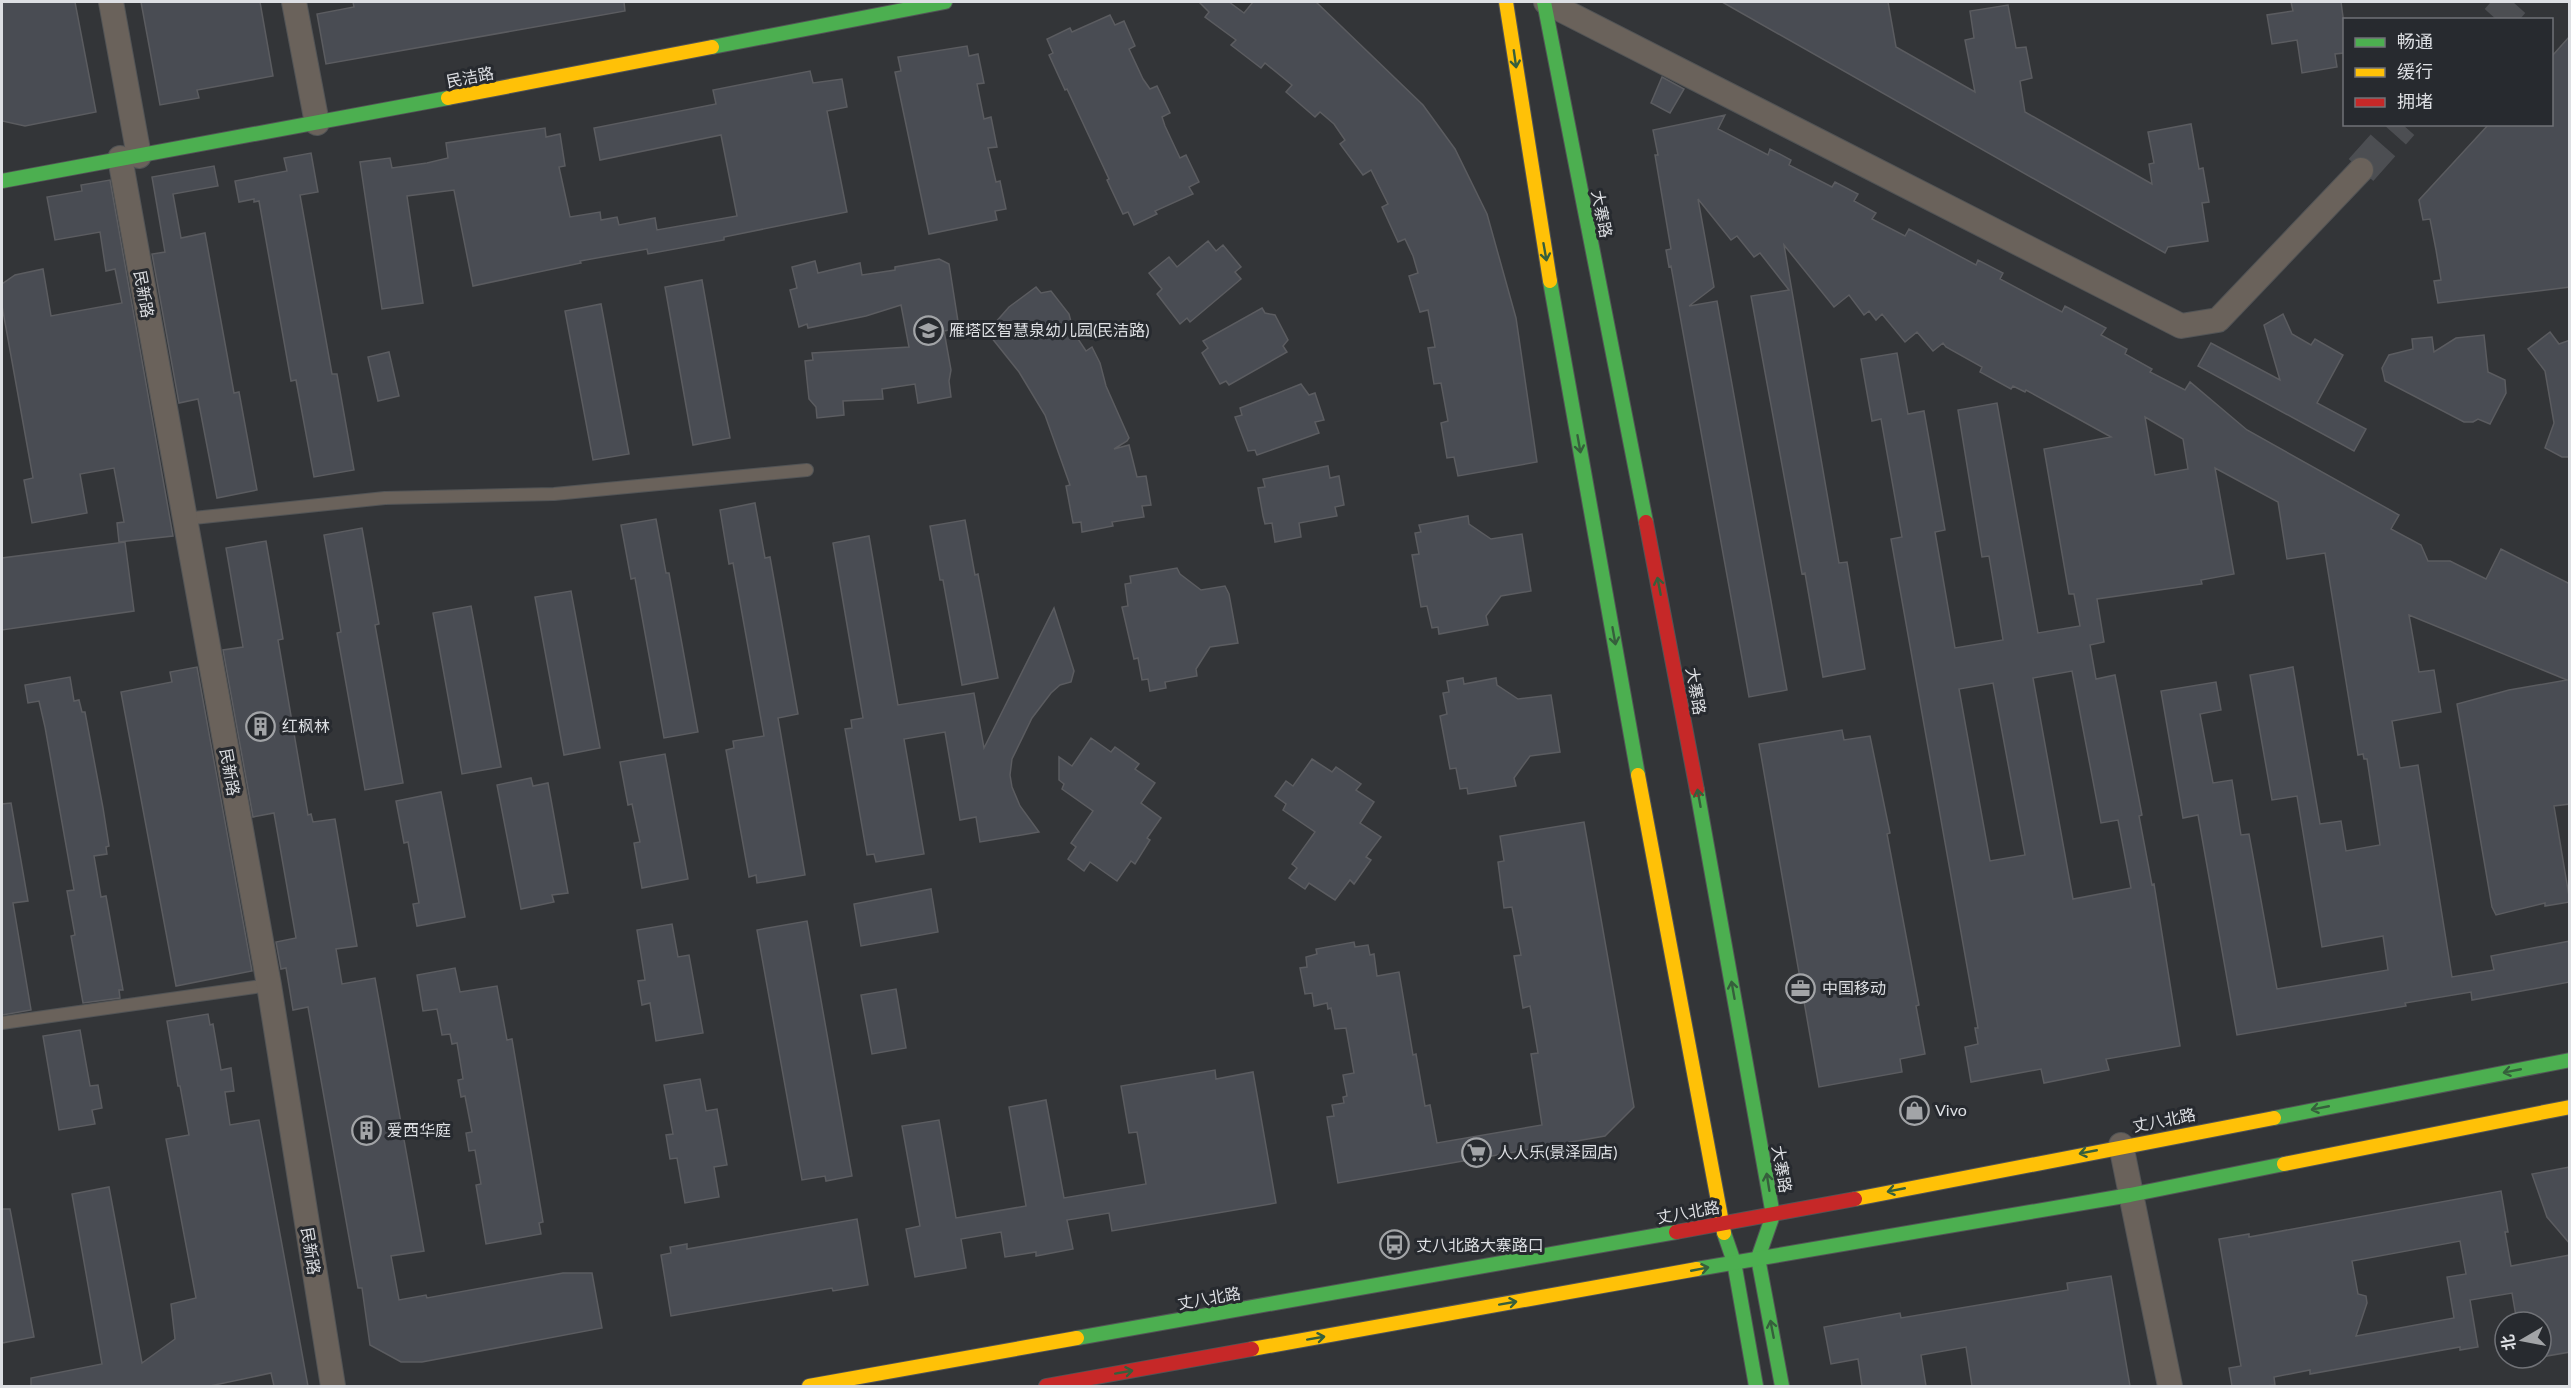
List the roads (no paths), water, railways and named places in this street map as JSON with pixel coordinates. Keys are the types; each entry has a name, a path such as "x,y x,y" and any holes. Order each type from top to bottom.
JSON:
{"main road":[{"name":"民洁路","path":"2,181 945,2"},
{"path":"1506,2 1538,214 1721,1223 1734,1262 1756,1386"},
{"name":"大寨路","path":"1545,2 1673,656 1773,1215 1758,1258 1782,1386"},
{"name":"丈八北路","path":"809,1386 1773,1215 2121,1145 2570,1060"},
{"path":"1046,1386 1734,1262 2130,1195 2570,1107"}],"street":[{"name":"民新路","path":"111,2 129,157 184,519 268,985 333,1386"},
{"path":"294,2 317,123"},
{"path":"1545,2 2181,326 2218,320 2361,170"},
{"path":"2121,1145 2170,1386"}],"lane":[{"path":"184,519 384,498 554,494 807,470"},
{"path":"2,1023 268,985"}],"tunnel":[{"path":"2499,18 2513,2"},
{"path":"2361,170 2400,126"}],"place":[{"name":"雁塔区智慧泉幼儿园(民洁路)","path":"928,330"},
{"name":"红枫林","path":"261,726"},
{"name":"中国移动","path":"1801,988"},
{"name":"Vivo","path":"1914,1110"},
{"name":"爱西华庭","path":"366,1130"},
{"name":"人人乐(景泽园店)","path":"1476,1152"},
{"name":"丈八北路大寨路口","path":"1395,1245"}]}
